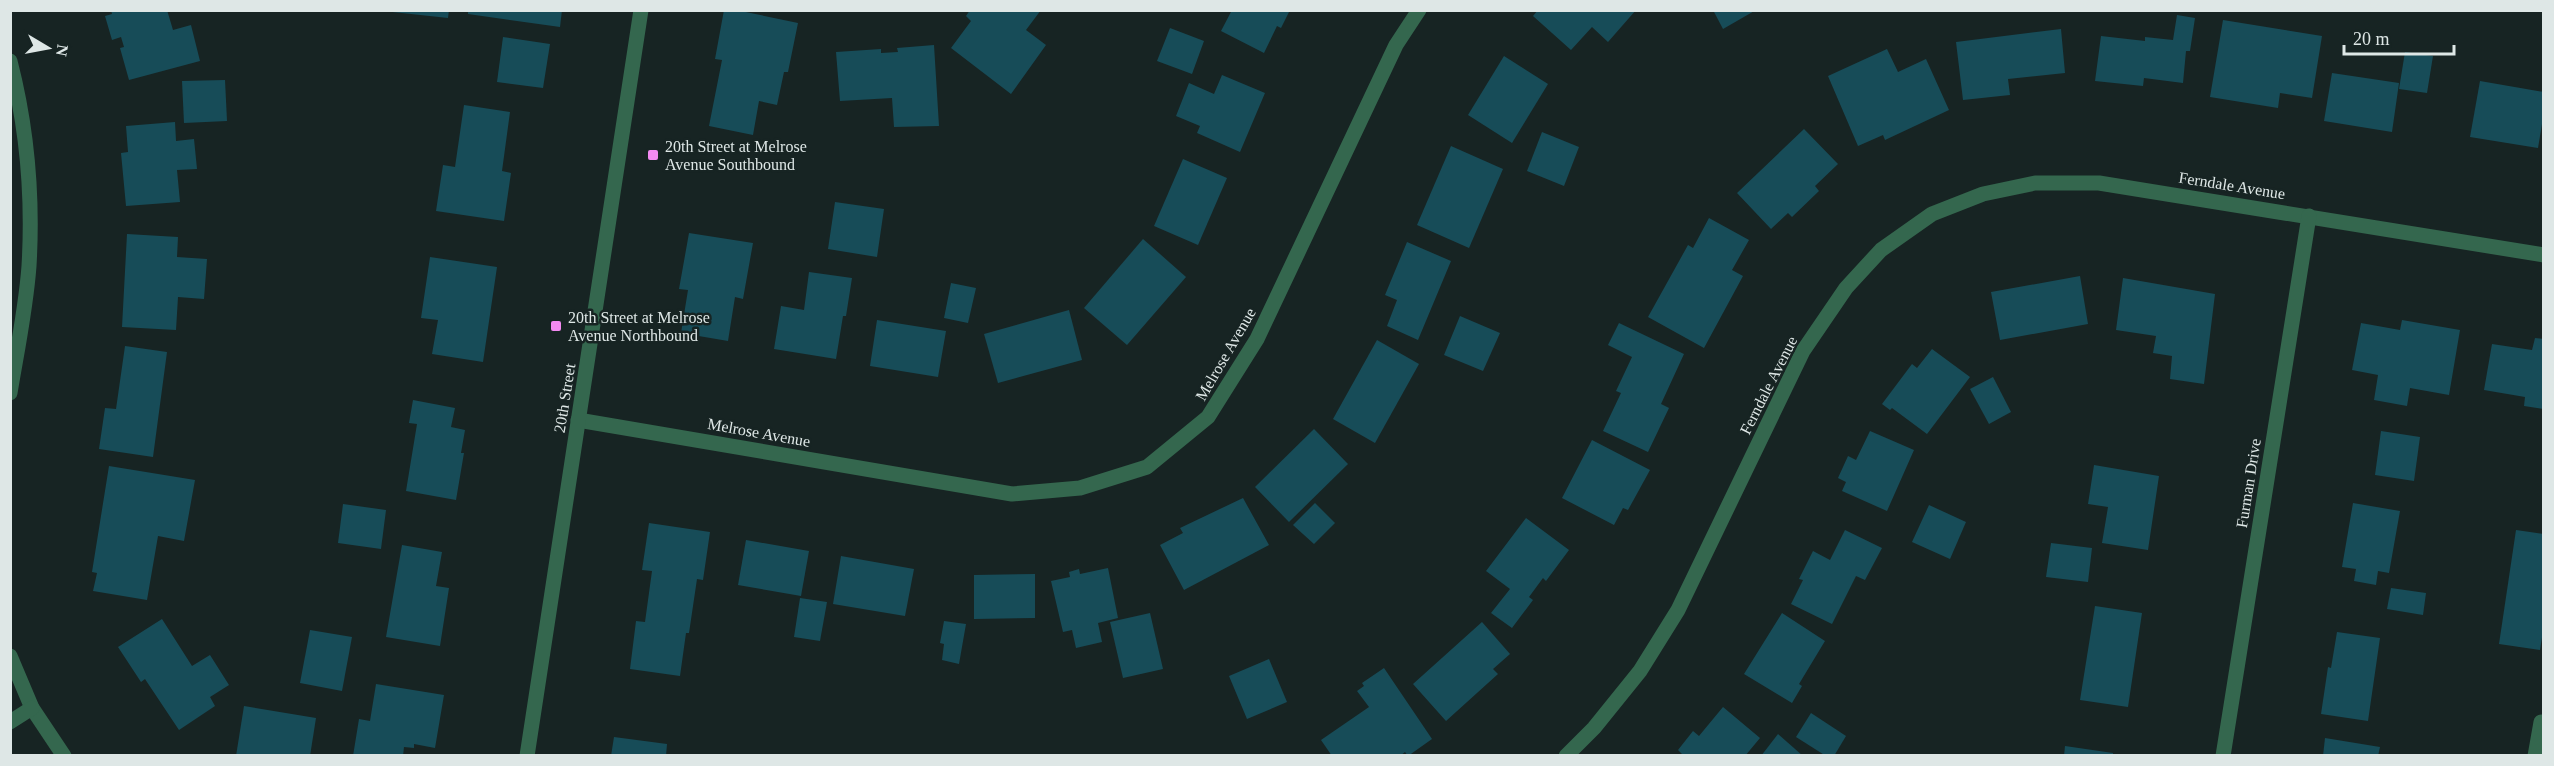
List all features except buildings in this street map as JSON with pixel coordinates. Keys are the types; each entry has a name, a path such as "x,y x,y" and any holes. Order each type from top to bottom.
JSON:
{"street":[{"name":"20th Street","path":"527,756 641,10"},
{"name":"Melrose Avenue","path":"578,420 1012,494 1080,488 1147,467 1208,417 1257,339 1396,45 1419,10"},
{"path":"10,61 20,99 28,179 28,266 10,393"},
{"name":"Ferndale Avenue","path":"1566,756 1594,728 1640,671 1678,610 1803,351 1846,288 1881,250 1932,214 1983,195 2035,183 2099,183 2544,255"},
{"name":"Furman Drive","path":"2223,756 2309,216"},
{"path":"10,656 32,708 64,756"},
{"path":"10,722 32,708"},
{"path":"2535,756 2541,722 2544,722"}],"place":[{"name":"20th Street at Melrose Avenue Southbound","path":"653,155"},
{"name":"20th Street at Melrose Avenue Northbound","path":"556,326"}]}
